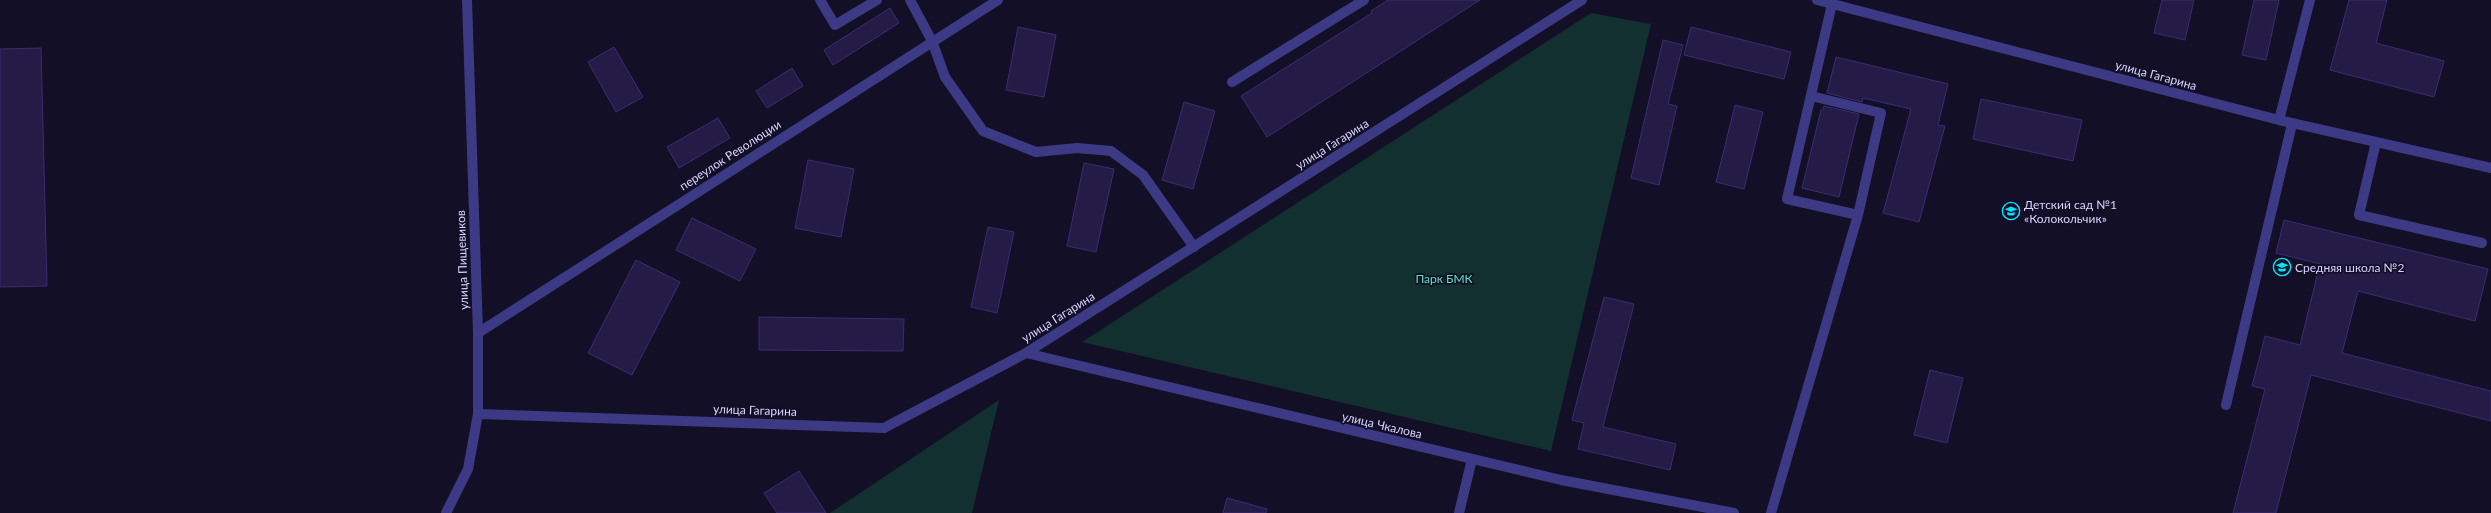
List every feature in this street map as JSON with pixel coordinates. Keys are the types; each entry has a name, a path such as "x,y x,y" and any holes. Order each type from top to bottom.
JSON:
{"street":[{"name":"улица Пищевиков","path":"446,513 468,469 478,414 478,333 467,0"},
{"path":"820,0 835,25 877,0"},
{"path":"910,0 932,41 945,77 983,131 1036,152 1077,148 1111,151 1143,175 1194,247"},
{"name":"переулок Революции","path":"478,333 998,0"},
{"path":"1232,82 1364,0"},
{"name":"улица Гагарина","path":"478,414 884,428 1026,353 1582,0"},
{"name":"улица Гагарина","path":"1817,0 2292,124 2491,168"},
{"path":"2279,120 2310,0"},
{"path":"1832,4 1787,199 1858,215"},
{"path":"1771,513 1858,215 1881,113 1811,96"},
{"path":"2226,405 2292,124"},
{"path":"2376,142 2359,215 2482,243"},
{"name":"улица Чкалова","path":"1026,353 1560,480 1734,513"},
{"path":"1459,513 1472,459"}],"green space":[{"name":"Парк БМК","path":"1591,13 1651,24 1551,451 1082,342"},
{"path":"999,400 972,513 830,513"}],"building":[{"path":"1388,0 1480,0 1267,137 1241,96 1372,13 1371,11"},
{"path":"2162,0 2194,0 2185,40 2154,33"},
{"path":"2254,0 2279,0 2266,60 2242,55"},
{"path":"2349,0 2387,0 2376,43 2444,61 2434,97 2330,70"},
{"path":"890,8 899,23 833,65 824,50"},
{"path":"1018,27 1056,35 1044,97 1006,90"},
{"path":"1691,27 1791,52 1784,79 1684,55"},
{"path":"1663,40 1683,45 1668,104 1677,106 1659,185 1631,178"},
{"path":"614,47 643,97 616,112 588,62"},
{"path":"41,48 47,286 0,287 0,49"},
{"path":"1836,57 1948,84 1938,125 1945,126 1919,222 1883,213 1911,109 1863,98 1862,102 1827,93"},
{"path":"792,68 803,86 767,108 756,91"},
{"path":"1981,99 2082,120 2073,161 1973,139"},
{"path":"1184,102 1215,111 1193,189 1162,180"},
{"path":"1735,105 1763,112 1744,189 1716,182"},
{"path":"1824,106 1859,114 1839,197 1802,188 1821,110 1823,110"},
{"path":"718,118 730,138 679,168 667,147"},
{"path":"808,160 854,169 841,237 795,228"},
{"path":"1084,163 1114,169 1096,252 1067,246"},
{"path":"692,218 756,249 740,281 676,250"},
{"path":"2284,220 2488,269 2475,321 2358,291 2342,353 2491,391 2491,421 2311,375 2276,513 2233,513 2265,389 2252,386 2265,336 2300,345 2320,264 2276,253"},
{"path":"988,227 1014,232 997,313 971,307"},
{"path":"636,260 680,282 632,375 588,353"},
{"path":"1604,297 1634,304 1603,427 1676,444 1670,470 1578,449 1584,423 1572,420"},
{"path":"759,317 904,319 903,351 759,350"},
{"path":"1930,370 1963,378 1947,443 1914,435"},
{"path":"799,471 826,513 777,513 764,493"},
{"path":"1227,498 1267,509 1266,513 1223,513"}],"place":[{"name":"Детский сад №1 «Колокольчик»","path":"2011,211"},
{"name":"Средняя школа №2","path":"2282,267"}]}
